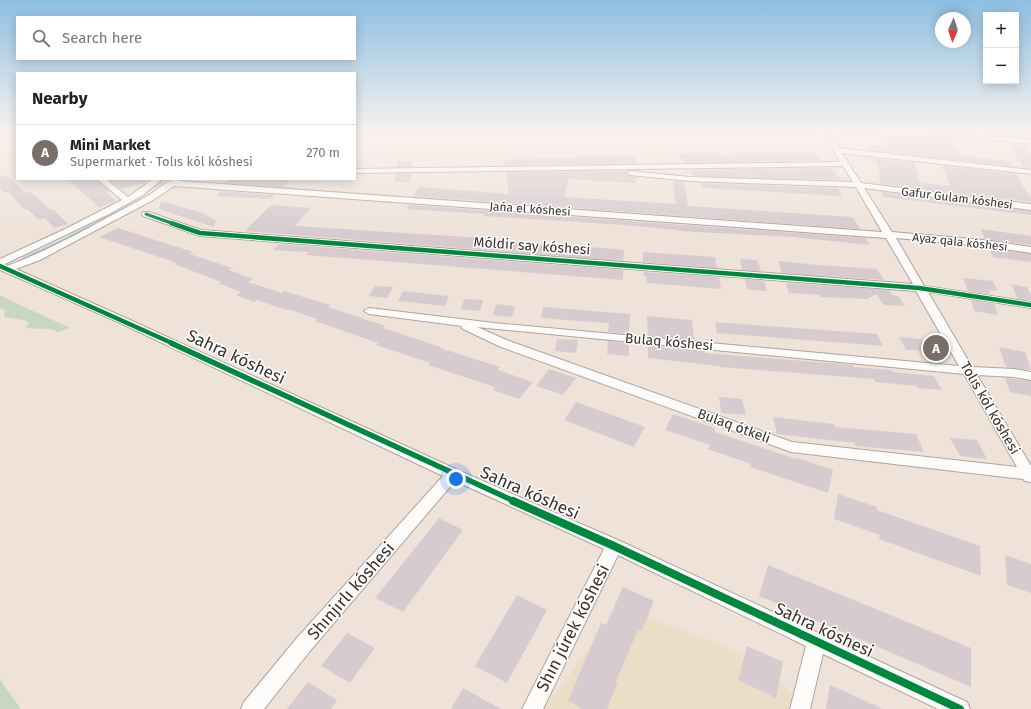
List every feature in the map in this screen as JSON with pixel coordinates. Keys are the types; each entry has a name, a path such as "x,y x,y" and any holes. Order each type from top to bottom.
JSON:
{"street":[{"path":"356,171 762,165"},
{"name":"Tolıs kól kóshesi","path":"845,165 859,185 889,235 1030,475"},
{"path":"970,165 1031,172"},
{"name":"Gafur Gulam kóshesi","path":"618,167 630,172 646,175 690,179 859,185 1031,207"},
{"path":"102,180 127,200"},
{"path":"2,266 149,188 157,180"},
{"path":"2,266 37,258 150,198 175,181"},
{"name":"Jańa el kóshesi","path":"175,181 889,235"},
{"name":"Móldir say kóshesi","path":"146,214 200,233 919,288 1031,305"},
{"name":"Ayaz qala kóshesi","path":"889,235 983,243 1031,250"},
{"name":"Sahra kóshesi","path":"2,266 124,320 454,474 614,546 960,709"},
{"name":"Bulaq kóshesi","path":"369,311 456,321 968,370 1014,373 1031,376"},
{"name":"Bulaq ótkeli","path":"456,321 505,344 790,447 1030,475"},
{"name":"Shınjırlı kóshesi","path":"251,709 303,645 454,474"},
{"name":"Shın júrek kóshesi","path":"532,709 614,546"},
{"path":"800,709 816,642"}],"green space":[{"path":"0,295 70,328 58,332 50,329 33,329 25,327 29,323 24,320 4,317 5,310 0,308"},
{"path":"0,676 1,681 21,709 0,709"}],"sand":[{"path":"619,606 741,653 814,709 545,709"}],"building":[{"path":"397,165 412,165 412,167 397,167"},
{"path":"878,165 915,165 920,183 950,186 942,166 1016,174 1029,196 1031,196 1031,202 881,184"},
{"path":"1022,165 1031,165 1031,168 1024,168"},
{"path":"830,168 842,180 694,176 689,170"},
{"path":"627,171 625,174 636,177 636,183 568,179 564,197 676,204 673,181 684,182 688,206 853,217 860,229 413,196 419,187 509,194 506,172"},
{"path":"396,174 411,174 410,182 395,182"},
{"path":"7,176 26,193 31,192 50,210 53,209 68,224 54,228 45,218 38,220 28,209 26,210 8,192 4,193 0,189 0,177"},
{"path":"68,180 97,180 110,192 107,193 116,201 99,207"},
{"path":"109,180 146,180 147,182 121,189"},
{"path":"228,180 290,180 283,187 226,183"},
{"path":"699,183 838,188 842,196 703,188"},
{"path":"220,191 275,195 270,199 217,196"},
{"path":"882,192 1031,211 1031,215 883,197"},
{"path":"161,201 199,212 216,220 214,227 162,210 159,208"},
{"path":"271,205 311,208 295,226 483,238 544,245 624,250 623,261 245,231"},
{"path":"408,205 865,238 870,245 794,237 678,231 623,225 483,216 484,214 406,209"},
{"path":"118,228 193,252 190,254 232,268 229,270 253,279 248,282 282,293 284,291 330,305 328,307 385,326 383,328 441,347 440,348 500,367 498,370 533,382 519,399 493,390 495,387 428,365 430,363 376,345 378,343 315,321 317,319 257,300 254,302 236,295 241,292 218,283 221,282 174,264 177,263 99,237"},
{"path":"981,229 1031,236 1031,245 985,239"},
{"path":"279,244 623,270 623,280 306,255 308,252 273,250"},
{"path":"989,248 1031,254 1031,262 993,257"},
{"path":"643,252 715,257 717,268 643,262"},
{"path":"740,259 757,260 761,271 742,270"},
{"path":"778,261 877,269 884,280 782,273"},
{"path":"643,272 719,277 721,289 647,283 646,276 644,276"},
{"path":"963,278 993,281 997,291 989,290 990,294 968,291"},
{"path":"745,279 764,281 767,291 747,289"},
{"path":"786,283 890,290 892,295 898,296 905,306 884,305 876,294 867,299 821,297 820,295 789,293"},
{"path":"1011,284 1027,287 1031,300 1018,299"},
{"path":"375,286 393,287 387,298 369,296"},
{"path":"403,291 449,296 445,306 398,301"},
{"path":"465,299 483,300 480,311 460,309"},
{"path":"971,300 994,304 998,315 974,311"},
{"path":"496,304 515,306 512,317 493,315"},
{"path":"543,307 630,314 629,334 608,332 609,324 606,323 541,318"},
{"path":"647,316 692,320 694,340 648,336"},
{"path":"715,322 877,334 883,346 717,333"},
{"path":"899,337 921,339 928,351 906,350"},
{"path":"557,339 578,340 576,353 555,351"},
{"path":"608,341 629,343 629,356 607,354"},
{"path":"648,345 705,351 705,353 853,365 854,367 892,370 893,372 934,376 942,390 875,382 874,379 720,367 648,358"},
{"path":"999,347 1025,352 1031,370 1006,367"},
{"path":"549,369 576,378 563,395 536,386"},
{"path":"1005,378 1031,381 1031,396 1010,392"},
{"path":"719,397 742,399 746,415 721,413"},
{"path":"576,402 645,427 634,447 564,420"},
{"path":"673,414 715,428 715,432 833,470 828,493 750,467 751,464 708,449 710,445 665,430"},
{"path":"773,417 834,424 835,427 916,434 924,452 855,446 854,443 777,434"},
{"path":"950,438 977,440 987,459 960,456"},
{"path":"838,494 877,507 877,510 980,546 981,576 879,539 880,535 834,519"},
{"path":"439,518 463,530 403,612 375,598"},
{"path":"1005,555 1031,564 1031,593 1007,585"},
{"path":"768,565 971,648 971,687 759,596"},
{"path":"623,587 654,601 642,631 638,630 616,681 618,682 607,709 583,709 568,701 601,623 606,625"},
{"path":"517,595 547,610 507,683 475,666"},
{"path":"347,633 375,648 350,683 321,666"},
{"path":"747,646 783,662 776,698 738,680"},
{"path":"308,682 337,700 331,709 287,709"},
{"path":"830,685 883,709 826,709"},
{"path":"463,688 501,709 451,709"}],"waterway":[{"path":"95,224 164,180"},
{"path":"23,259 97,223"}],"cycle path":[{"path":"146,214 200,233 919,288 1031,305"},
{"path":"0,266 124,321 453,474 614,546 960,709"}],"place":[{"name":"Mini Market","path":"936,348"}]}
